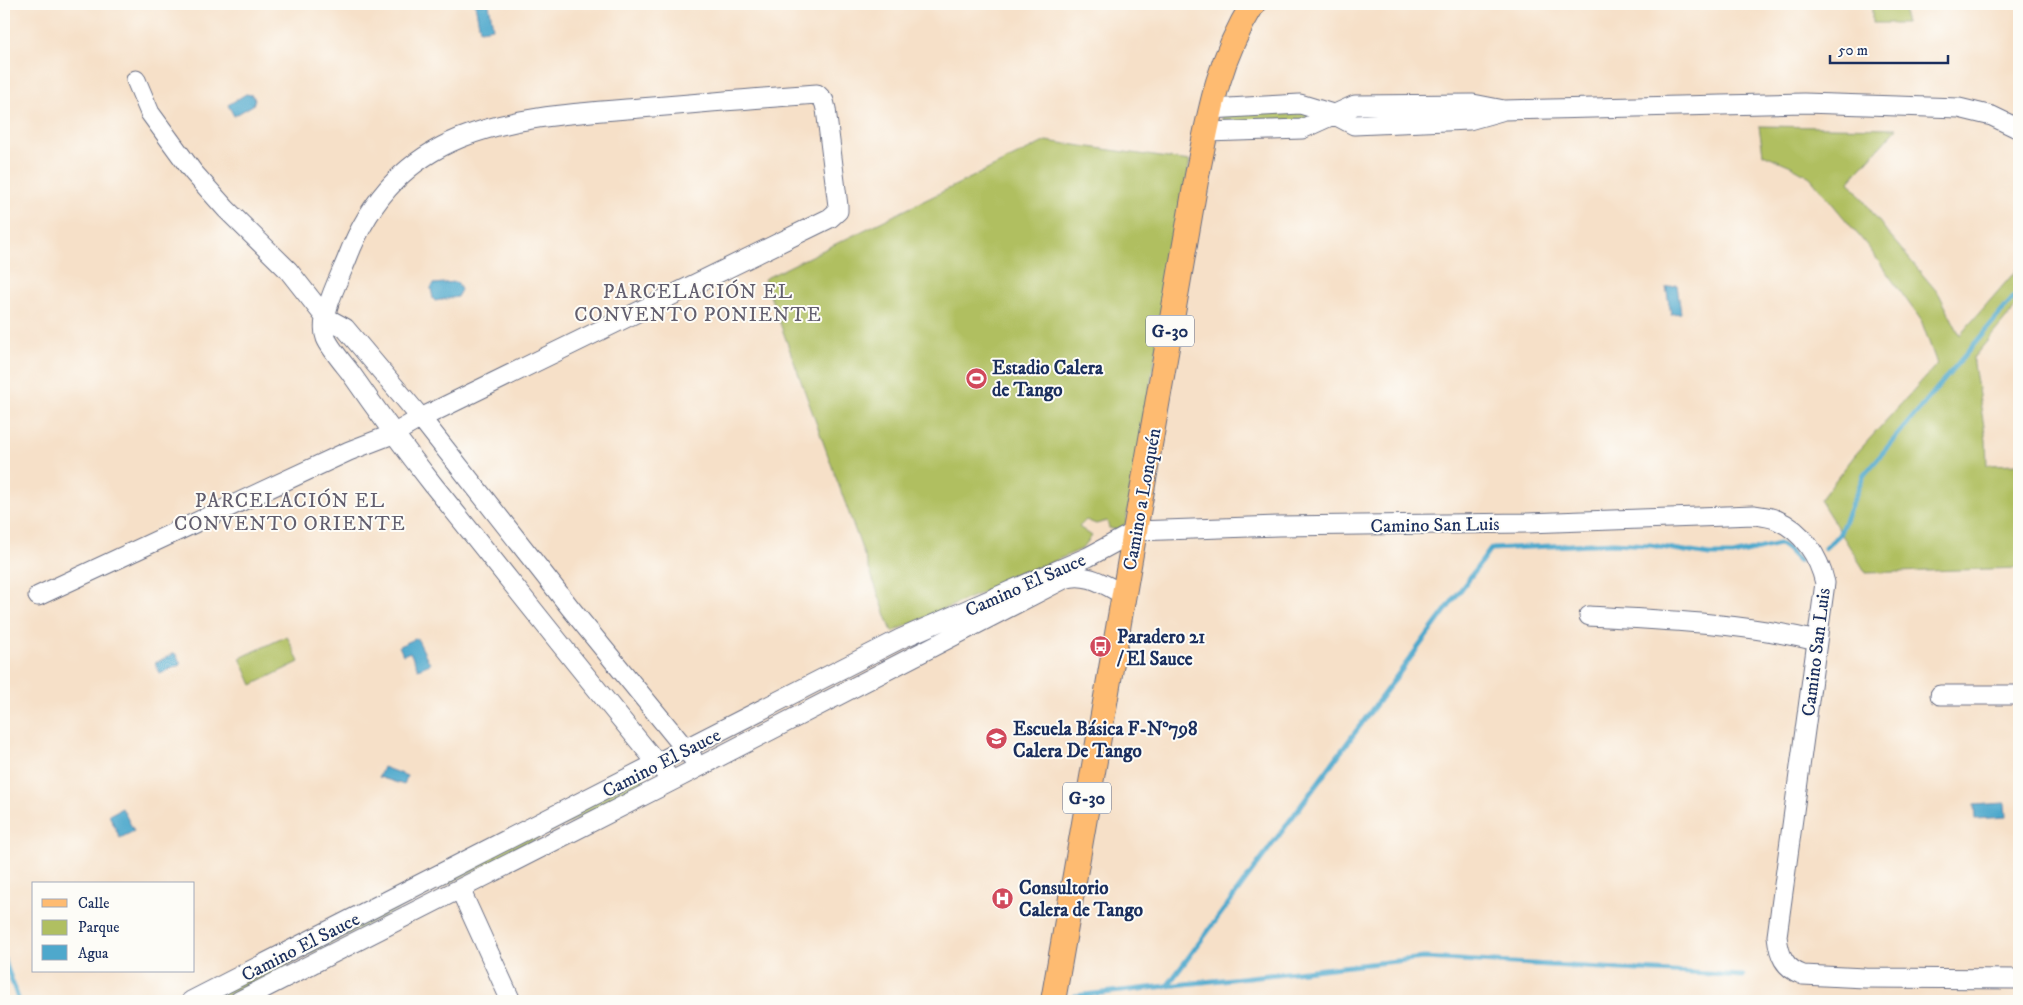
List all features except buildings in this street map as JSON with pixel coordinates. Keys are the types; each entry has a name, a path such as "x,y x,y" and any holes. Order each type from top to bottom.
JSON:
{"main road":[{"name":"Camino a Lonquén","path":"1053,1001 1210,108 1224,62 1253,4"}],"street":[{"path":"136,80 150,113 193,172 226,209 288,270 325,317 345,328 421,418 572,610 699,766"},
{"path":"38,596 350,451 393,434 421,418 836,214 838,206 826,108 822,98 817,94 553,114 493,126 458,138 406,170 380,198 362,224 325,317 326,338 393,434 672,781"},
{"path":"1206,132 1302,129 1355,105 1473,104 1504,110 1804,103 1959,108 1992,116 2019,129"},
{"path":"1210,108 1300,104 1333,114"},
{"name":"Camino San Luis","path":"1136,531 1278,526 1527,523 1754,514 1776,519 1789,526 1804,540 1818,559 1824,583 1777,936 1782,960 1794,972 1803,976 2019,979"},
{"name":"Camino El Sauce","path":"191,1001 900,639 1088,557 1136,531"},
{"path":"1088,557 1088,577"},
{"name":"Camino El Sauce","path":"239,1001 273,994 460,889 1064,579 1073,576 1088,577 1124,595"},
{"path":"548,628 572,610"},
{"path":"1589,616 1688,621 1780,632 1817,641"},
{"path":"1940,695 2019,695"},
{"path":"460,889 511,1001"}],"green space":[{"path":"1872,4 1905,4 1905,23 1872,23"},
{"path":"1300,109 1323,115 1301,125 1222,127 1222,111"},
{"path":"1759,126 1897,128 1849,181 1890,236 1939,294 1960,335 2019,267 2019,303 1973,358 1986,439 1987,465 2019,464 2019,568 1866,573 1820,500 1855,455 1937,364 1921,320 1869,248 1810,177 1791,166 1763,154"},
{"name":"Estadio Calera de Tango","path":"1046,141 1190,161 1126,522 1121,531 1109,528 1107,521 1096,524 1086,520 1079,527 1092,536 1082,549 892,632 764,279"},
{"path":"287,636 299,662 252,685 240,658"},
{"path":"643,776 647,783 217,1001 200,1001"}],"water":[{"path":"475,4 489,4 493,28 480,30"},
{"path":"246,94 252,95 255,99 253,105 234,116 228,105"},
{"path":"458,283 461,290 457,297 435,301 433,299 431,288 433,284"},
{"path":"1677,285 1681,313 1671,314 1666,287"},
{"path":"417,638 430,664 418,669 410,652 403,655 399,646"},
{"path":"175,653 181,664 160,674 155,663"},
{"path":"383,767 407,776 404,785 379,777"},
{"path":"2005,803 2006,817 1975,819 1974,805"},
{"path":"122,808 134,831 120,838 109,815"}],"waterway":[{"path":"1825,548 1839,535 1864,475 2019,291"},
{"path":"1168,985 1491,549 1613,543 1650,545 1709,555 1733,555 1779,544 1799,561"},
{"path":"1075,996 1424,958 1743,976"},
{"path":"4,959 19,1001"}],"place":[{"name":"Estadio Calera de Tango","path":"976,378"},
{"name":"Paradero 21 / El Sauce","path":"1101,647"},
{"name":"Escuela Básica F-N°798 Calera De Tango","path":"997,739"},
{"name":"Consultorio Calera de Tango","path":"1003,898"}],"district":[{"name":"PARCELACIÓN EL CONVENTO PONIENTE","path":"698,302"},
{"name":"PARCELACIÓN EL CONVENTO ORIENTE","path":"290,512"}]}
